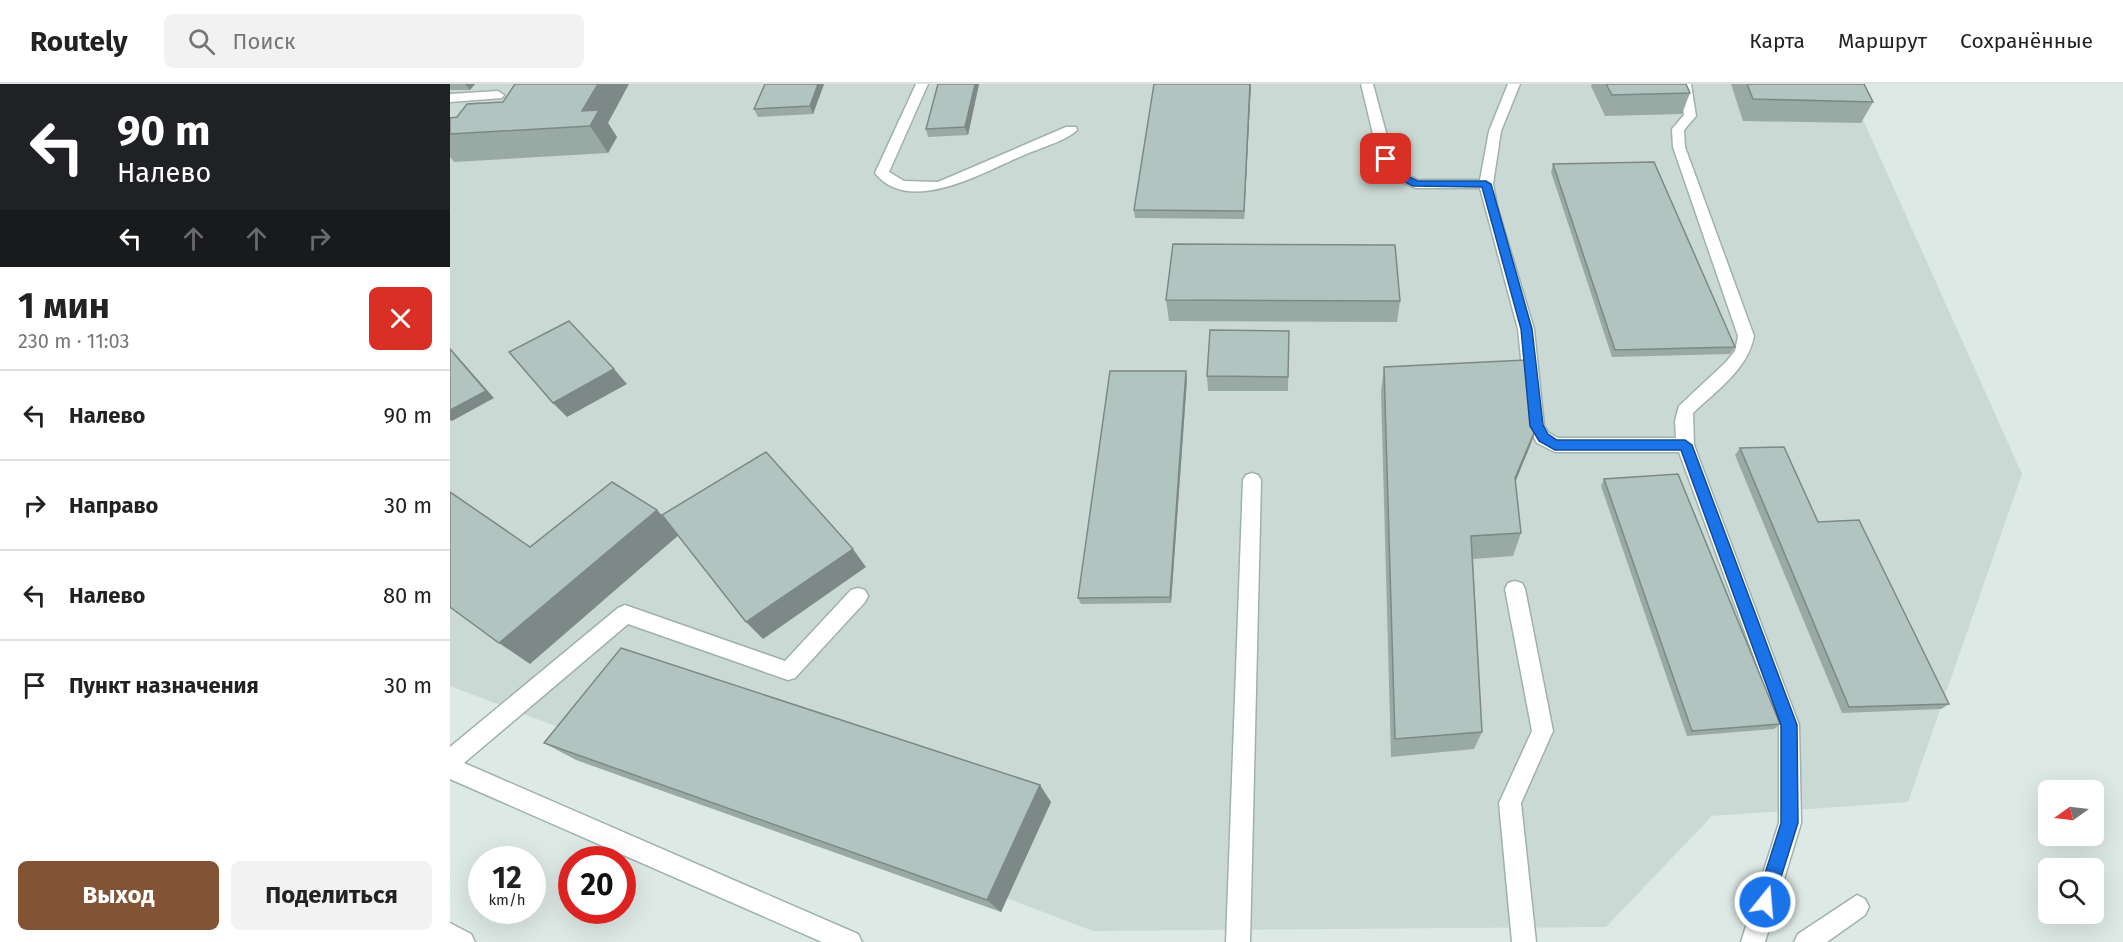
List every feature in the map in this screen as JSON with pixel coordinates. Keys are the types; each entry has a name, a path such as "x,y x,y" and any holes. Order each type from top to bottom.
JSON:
{"lane":[{"path":"922,84 882,173 886,178 907,186 925,188 940,186 1071,130"},
{"path":"1367,84 1386,159 1395,174 1416,184 1486,184"},
{"path":"1514,84 1494,131 1486,184 1526,329 1536,426 1543,438 1555,445 1685,445"},
{"path":"1685,84 1690,116 1678,129 1679,147 1746,336 1743,352 1732,366 1685,410 1683,421 1685,445 1789,725 1790,823 1753,942"},
{"path":"450,98 498,95"},
{"path":"1238,942 1252,480"},
{"path":"1515,589 1543,731 1510,803 1524,942"},
{"path":"450,761 625,614 788,671 858,596"},
{"path":"450,768 850,942"},
{"path":"1806,942 1857,907"},
{"path":"450,935 463,942"}],"shaded area":[{"path":"450,84 1847,84 2022,474 1908,802 1712,816 1606,927 1093,931 450,686"}],"building":[{"path":"515,84 598,84 582,111 599,110 590,126 450,134 450,118 457,117 467,104 503,102"},
{"path":"765,84 818,84 810,106 754,109"},
{"path":"938,84 975,84 965,127 926,129"},
{"path":"1154,84 1250,84 1244,211 1134,210"},
{"path":"1606,84 1686,84 1690,93 1612,95"},
{"path":"1747,84 1864,84 1873,102 1753,99"},
{"path":"1654,162 1735,347 1615,350 1553,164"},
{"path":"1173,244 1395,245 1400,301 1166,300"},
{"path":"569,321 614,369 553,403 509,352"},
{"path":"1210,330 1289,331 1288,377 1207,376"},
{"path":"450,349 486,391 450,410"},
{"path":"1526,360 1539,421 1515,478 1521,533 1471,536 1482,732 1395,739 1384,367"},
{"path":"1110,371 1186,371 1170,597 1078,598"},
{"path":"1784,447 1818,522 1859,520 1949,704 1849,707 1740,448"},
{"path":"766,452 853,549 746,622 662,515"},
{"path":"1678,474 1780,724 1692,731 1604,479"},
{"path":"612,482 657,510 499,643 450,607 450,492 530,547"},
{"path":"621,648 1040,785 987,900 544,743"}],"route":[{"path":"1386,159 1395,174 1416,184 1486,184 1490,206 1526,329 1536,426 1543,438 1555,445 1685,445 1789,725 1790,823 1765,902"}]}
